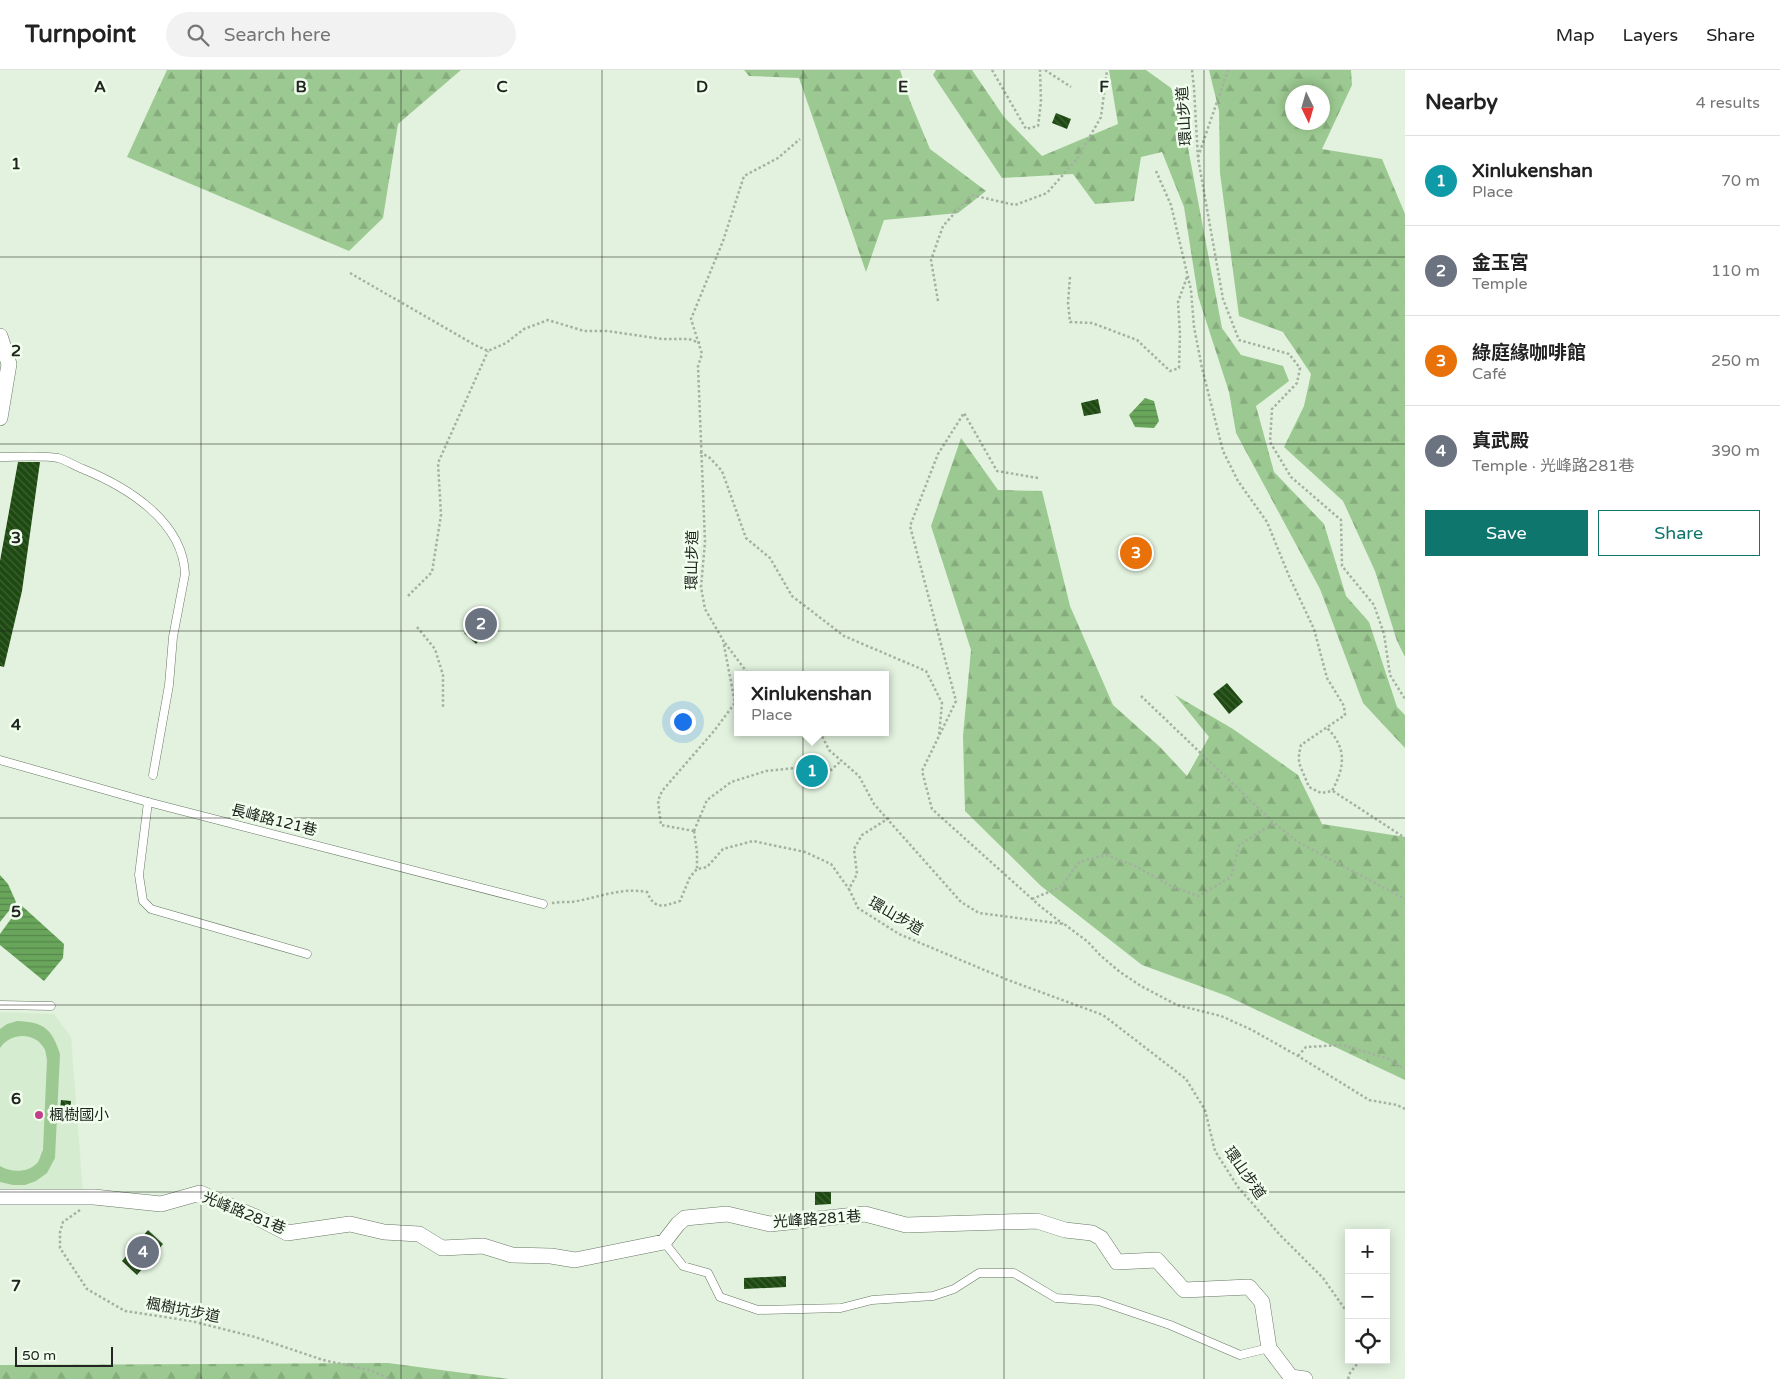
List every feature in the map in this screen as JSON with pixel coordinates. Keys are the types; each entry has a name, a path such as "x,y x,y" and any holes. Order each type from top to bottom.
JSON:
{"street":[{"path":"0,336 9,364 0,418"},
{"name":"光峰路281巷","path":"0,1197 94,1198 162,1204 200,1193 258,1218 287,1233 350,1224 384,1232 419,1234 442,1248 484,1246 512,1255 551,1256 575,1260 664,1242 685,1218 727,1214 770,1224 865,1214 906,1225 1037,1221 1065,1230 1092,1233 1101,1238 1117,1262 1157,1260 1184,1290 1249,1287 1262,1302 1269,1348 1291,1377 1305,1379"}],"lane":[{"path":"0,457 57,458 97,475 136,498 162,520 174,538 184,565 185,574 173,637 168,685 153,775"},
{"name":"長峰路121巷","path":"0,760 148,802 543,904"},
{"path":"148,802 139,875 143,901 151,909 307,954"},
{"path":"0,1005 51,1006"},
{"path":"664,1242 683,1266 708,1273 720,1297 758,1310 841,1308 872,1300 933,1296 954,1289 979,1273 1014,1273 1056,1298 1099,1302 1170,1325 1240,1355 1269,1348"}],"path":[{"path":"992,70 1026,129 1038,126 1041,102 1040,70"},
{"path":"1045,70 1072,87"},
{"path":"938,301 931,260 944,226 971,195 1015,205 1047,193 1077,160 1101,117 1107,70"},
{"name":"環山步道","path":"1192,70 1198,158"},
{"name":"環山步道","path":"1198,158 1228,70"},
{"name":"環山步道","path":"734,699 723,640 705,609 701,587 705,542 698,366 702,354 692,318 723,241 744,176 778,158 800,139"},
{"path":"1198,158 1223,299 1239,340 1289,354 1300,368 1297,383 1272,408 1270,442 1291,477 1341,520 1342,566 1374,605 1384,634 1390,674 1405,699"},
{"path":"1156,170 1171,205 1188,275 1194,327 1202,368 1223,450 1238,481 1267,522 1289,576 1314,629 1327,678 1344,706 1345,715 1301,745 1299,763 1309,787 1321,793 1332,791 1405,838"},
{"path":"350,273 488,351"},
{"path":"1070,277 1068,303 1070,322 1092,323 1137,340 1170,371 1179,368 1180,334 1178,302 1188,275"},
{"path":"408,596 432,572 441,515 438,463 488,351 506,343 524,329 548,320 584,331 607,330 662,338 690,339 700,343"},
{"path":"1038,478 997,471 964,414 938,454 910,526 956,701 922,771 932,809 1032,899 1088,942 1120,972 1141,986 1177,1004 1221,1016 1236,1023 1298,1056 1369,1100 1405,1109"},
{"path":"700,452 710,458 722,470 746,538 770,558 792,596 844,636 926,672 942,703 939,739"},
{"path":"417,627 435,649 443,675 443,709"},
{"path":"723,640 747,671"},
{"path":"1141,696 1274,823 1298,842 1405,899"},
{"name":"環山步道","path":"694,831 661,825 658,802 662,791 734,705"},
{"path":"1327,728 1334,734 1341,746 1342,764 1339,778 1332,791"},
{"path":"822,736 828,750 858,776 874,804 889,818 961,902 978,913 1064,924"},
{"path":"543,904 572,902 615,892 637,890 647,892 651,901 656,905 667,906 680,901 690,877 697,869 694,831 707,800 731,782 766,771 815,766 831,770 841,761"},
{"path":"848,888 857,874 854,849 862,835 889,818"},
{"path":"1032,899 1062,887 1078,862 1106,855 1135,866 1173,886 1199,896 1231,877 1238,846 1274,823"},
{"name":"環山步道","path":"697,869 707,867 723,849 753,841 805,852 831,864 848,888 858,908 899,934 1008,980 1103,1015 1186,1079 1205,1110 1215,1151 1238,1187 1280,1235 1323,1278 1345,1309"},
{"path":"1298,1056 1306,1047 1342,1045 1386,1058 1405,1069"},
{"name":"楓樹坑步道","path":"94,1198 76,1214 63,1222 60,1232 60,1248 87,1289 125,1311 191,1321 255,1337 323,1360 370,1370 390,1379"},
{"path":"1348,1379 1357,1364"}],"shaded area":[{"path":"1145,398 1154,401 1159,421 1154,428 1135,427 1129,415"},
{"path":"0,875 8,884 16,902 0,922"},
{"path":"21,905 64,944 63,958 44,981 0,945 0,934"},
{"name":"楓樹國小","path":"0,1012 54,1014 71,1037 83,1193 0,1193"}],"green space":[{"path":"167,70 461,70 398,124 383,218 349,251 127,157"},
{"path":"744,70 900,70 910,101 930,149 986,191 958,213 884,220 866,272 799,78 749,76"},
{"path":"936,70 972,70 1004,117 1042,156 1118,124 1109,70 1146,70 1171,88 1185,132 1222,328 1241,355 1283,366 1289,381 1256,406 1274,472 1324,524 1346,596 1369,622 1397,707 1405,715 1405,748 1363,703 1320,589 1236,433 1229,392 1198,296 1184,207 1162,152 1141,157 1134,201 1095,204 1073,174 1002,178 933,75"},
{"path":"1209,70 1351,70 1352,85 1322,149 1382,159 1405,214 1405,657 1397,641 1375,571 1343,501 1284,447 1304,406 1311,374 1283,332 1239,316 1220,173 1219,111"},
{"path":"961,438 998,490 1042,491 1070,606 1113,705 1160,747 1187,776 1209,737 1175,695 1233,729 1298,775 1322,824 1405,837 1405,1080 1227,996 1142,965 1041,886 965,811 963,736 971,650 931,526"},
{"path":"17,1021 34,1023 46,1029 54,1038 60,1054 55,1158 47,1173 36,1181 25,1185 0,1182 0,1166 9,1170 20,1171 34,1166 39,1161 43,1150 47,1060 45,1049 40,1043 28,1037 22,1036 10,1039 0,1048 0,1029 7,1024"},
{"path":"388,1363 509,1379 0,1379 0,1365"}],"building":[{"path":"1056,113 1071,119 1067,129 1052,123"},
{"path":"1098,399 1101,413 1084,416 1081,403"},
{"path":"18,462 40,462 22,591 4,667 0,666 0,561"},
{"path":"486,609 498,620 476,644 464,633 471,627 464,622 474,611 480,616"},
{"path":"1227,683 1243,702 1229,714 1213,694"},
{"path":"61,1100 71,1101 70,1120 59,1119"},
{"path":"815,1192 831,1192 831,1204 815,1205"},
{"path":"148,1230 163,1244 137,1275 122,1261"},
{"path":"786,1276 786,1287 744,1289 744,1278"}],"place":[{"name":"綠庭緣咖啡館","path":"1136,553"},
{"name":"金玉宮","path":"481,624"},
{"name":"Xinlukenshan","path":"812,771"},
{"name":"楓樹國小","path":"39,1115"},
{"name":"真武殿","path":"143,1252"}]}
